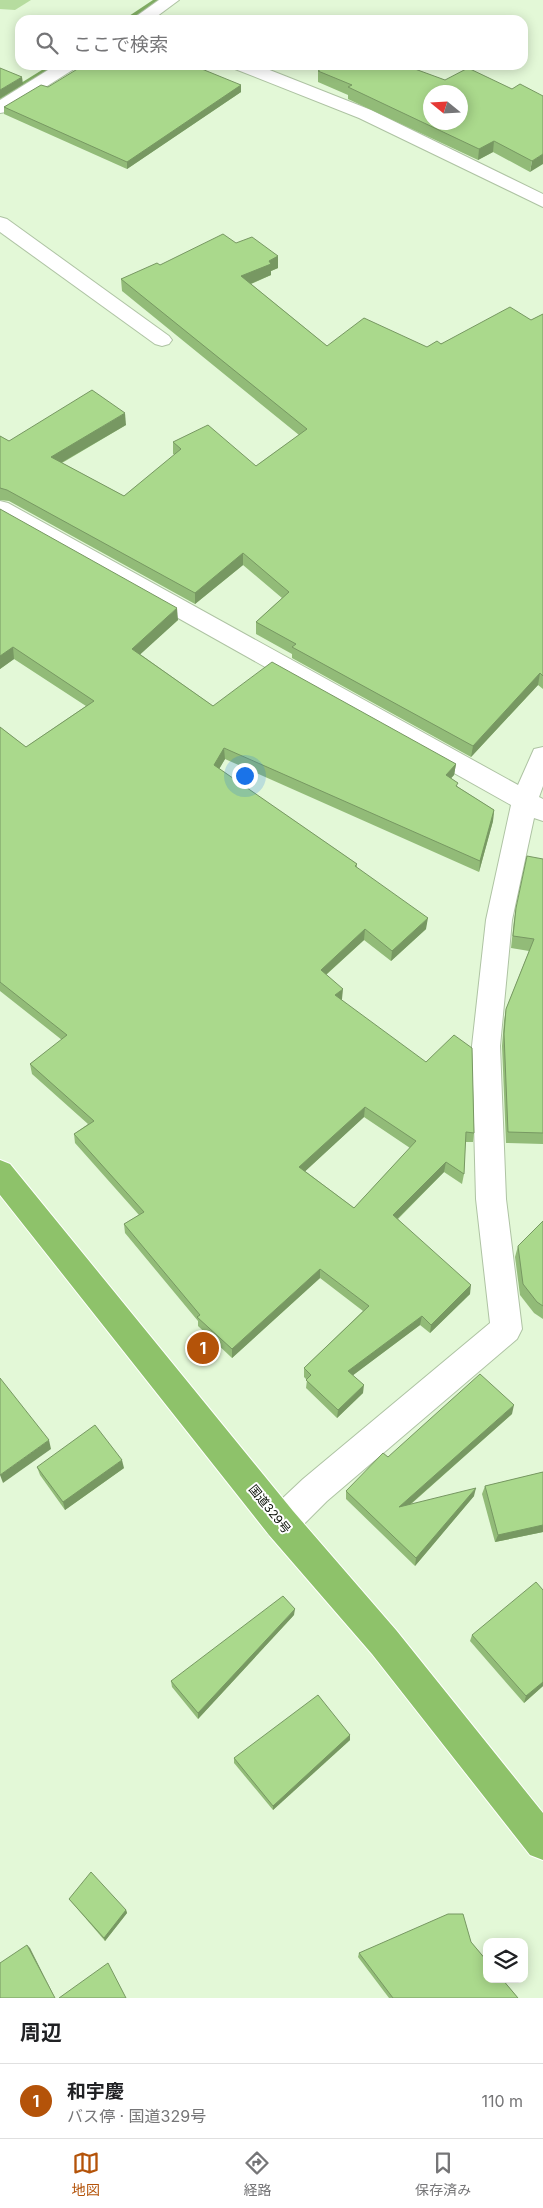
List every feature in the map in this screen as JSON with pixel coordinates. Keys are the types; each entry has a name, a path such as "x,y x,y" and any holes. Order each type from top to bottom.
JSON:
{"highway":[{"name":"国道329号","path":"0,1172 281,1523 384,1642 543,1842"}],"street":[{"path":"148,15 171,0"},
{"path":"0,108 60,70"},
{"path":"255,70 366,114 397,131 445,152 543,201"},
{"path":"0,222 162,340"},
{"path":"0,508 534,805"},
{"path":"281,1523 315,1490 506,1328 491,1199 486,1046 499,920 534,805 543,756"}],"green space":[{"path":"0,0 31,0 15,10 0,9"}],"building":[{"path":"0,68 22,77 0,90"},
{"path":"76,70 204,70 241,85 127,162 4,107 41,85 48,87"},
{"path":"418,70 445,80 464,70 472,70 512,89 520,84 543,96 543,154 532,161 494,141 479,149 439,130 468,130 468,85 423,85 423,122 348,87 352,85 318,71"},
{"path":"223,234 236,243 252,237 278,256 269,261 271,264 241,276 327,346 364,318 427,347 437,341 441,344 510,307 531,320 543,314 543,676 540,673 473,746 292,647 296,644 256,622 289,592 243,553 195,593 7,490 0,488 0,436 9,441 92,390 125,413 51,457 124,496 181,449 173,442 208,425 256,466 307,429 121,279 157,263 160,265"},
{"path":"0,509 177,608 132,649 213,706 272,662 456,764 446,775 458,783 456,786 494,810 480,861 224,748 214,765 357,864 355,866 428,918 392,951 365,929 321,970 343,989 335,995 426,1062 454,1035 472,1048 474,1133 466,1132 464,1174 446,1162 393,1215 471,1285 431,1325 422,1316 348,1371 364,1385 338,1410 306,1380 311,1375 304,1368 369,1306 320,1269 232,1349 197,1317 200,1315 124,1224 144,1212 74,1134 94,1121 30,1064 67,1035 0,982 0,727 26,747 94,701 13,647 0,656","holes":["365,1107 416,1141 354,1208 299,1167"]},
{"path":"527,856 543,859 543,1133 508,1132 504,1034 506,1009 534,939 513,936 516,908"},
{"path":"543,1221 543,1306 537,1302 523,1284 518,1246"},
{"path":"480,1374 514,1405 399,1507 476,1488 416,1558 346,1491 383,1453 388,1457"},
{"path":"0,1378 49,1440 0,1475"},
{"path":"95,1425 122,1460 63,1502 37,1467"},
{"path":"543,1472 543,1525 498,1535 485,1486"},
{"path":"536,1582 543,1590 543,1682 526,1696 472,1635"},
{"path":"283,1596 295,1609 198,1713 171,1681"},
{"path":"318,1695 350,1735 273,1806 234,1758"},
{"path":"91,1872 126,1910 104,1938 69,1899"},
{"path":"448,1914 463,1914 471,1942 483,1956 483,1983 505,1983 518,1998 393,1998 359,1953"},
{"path":"27,1945 55,1998 0,1998 0,1963"},
{"path":"108,1963 126,1998 59,1998"}],"waterway":[{"path":"135,15 158,0"},
{"path":"0,100 48,70"}],"place":[{"name":"和宇慶","path":"203,1348"}]}
